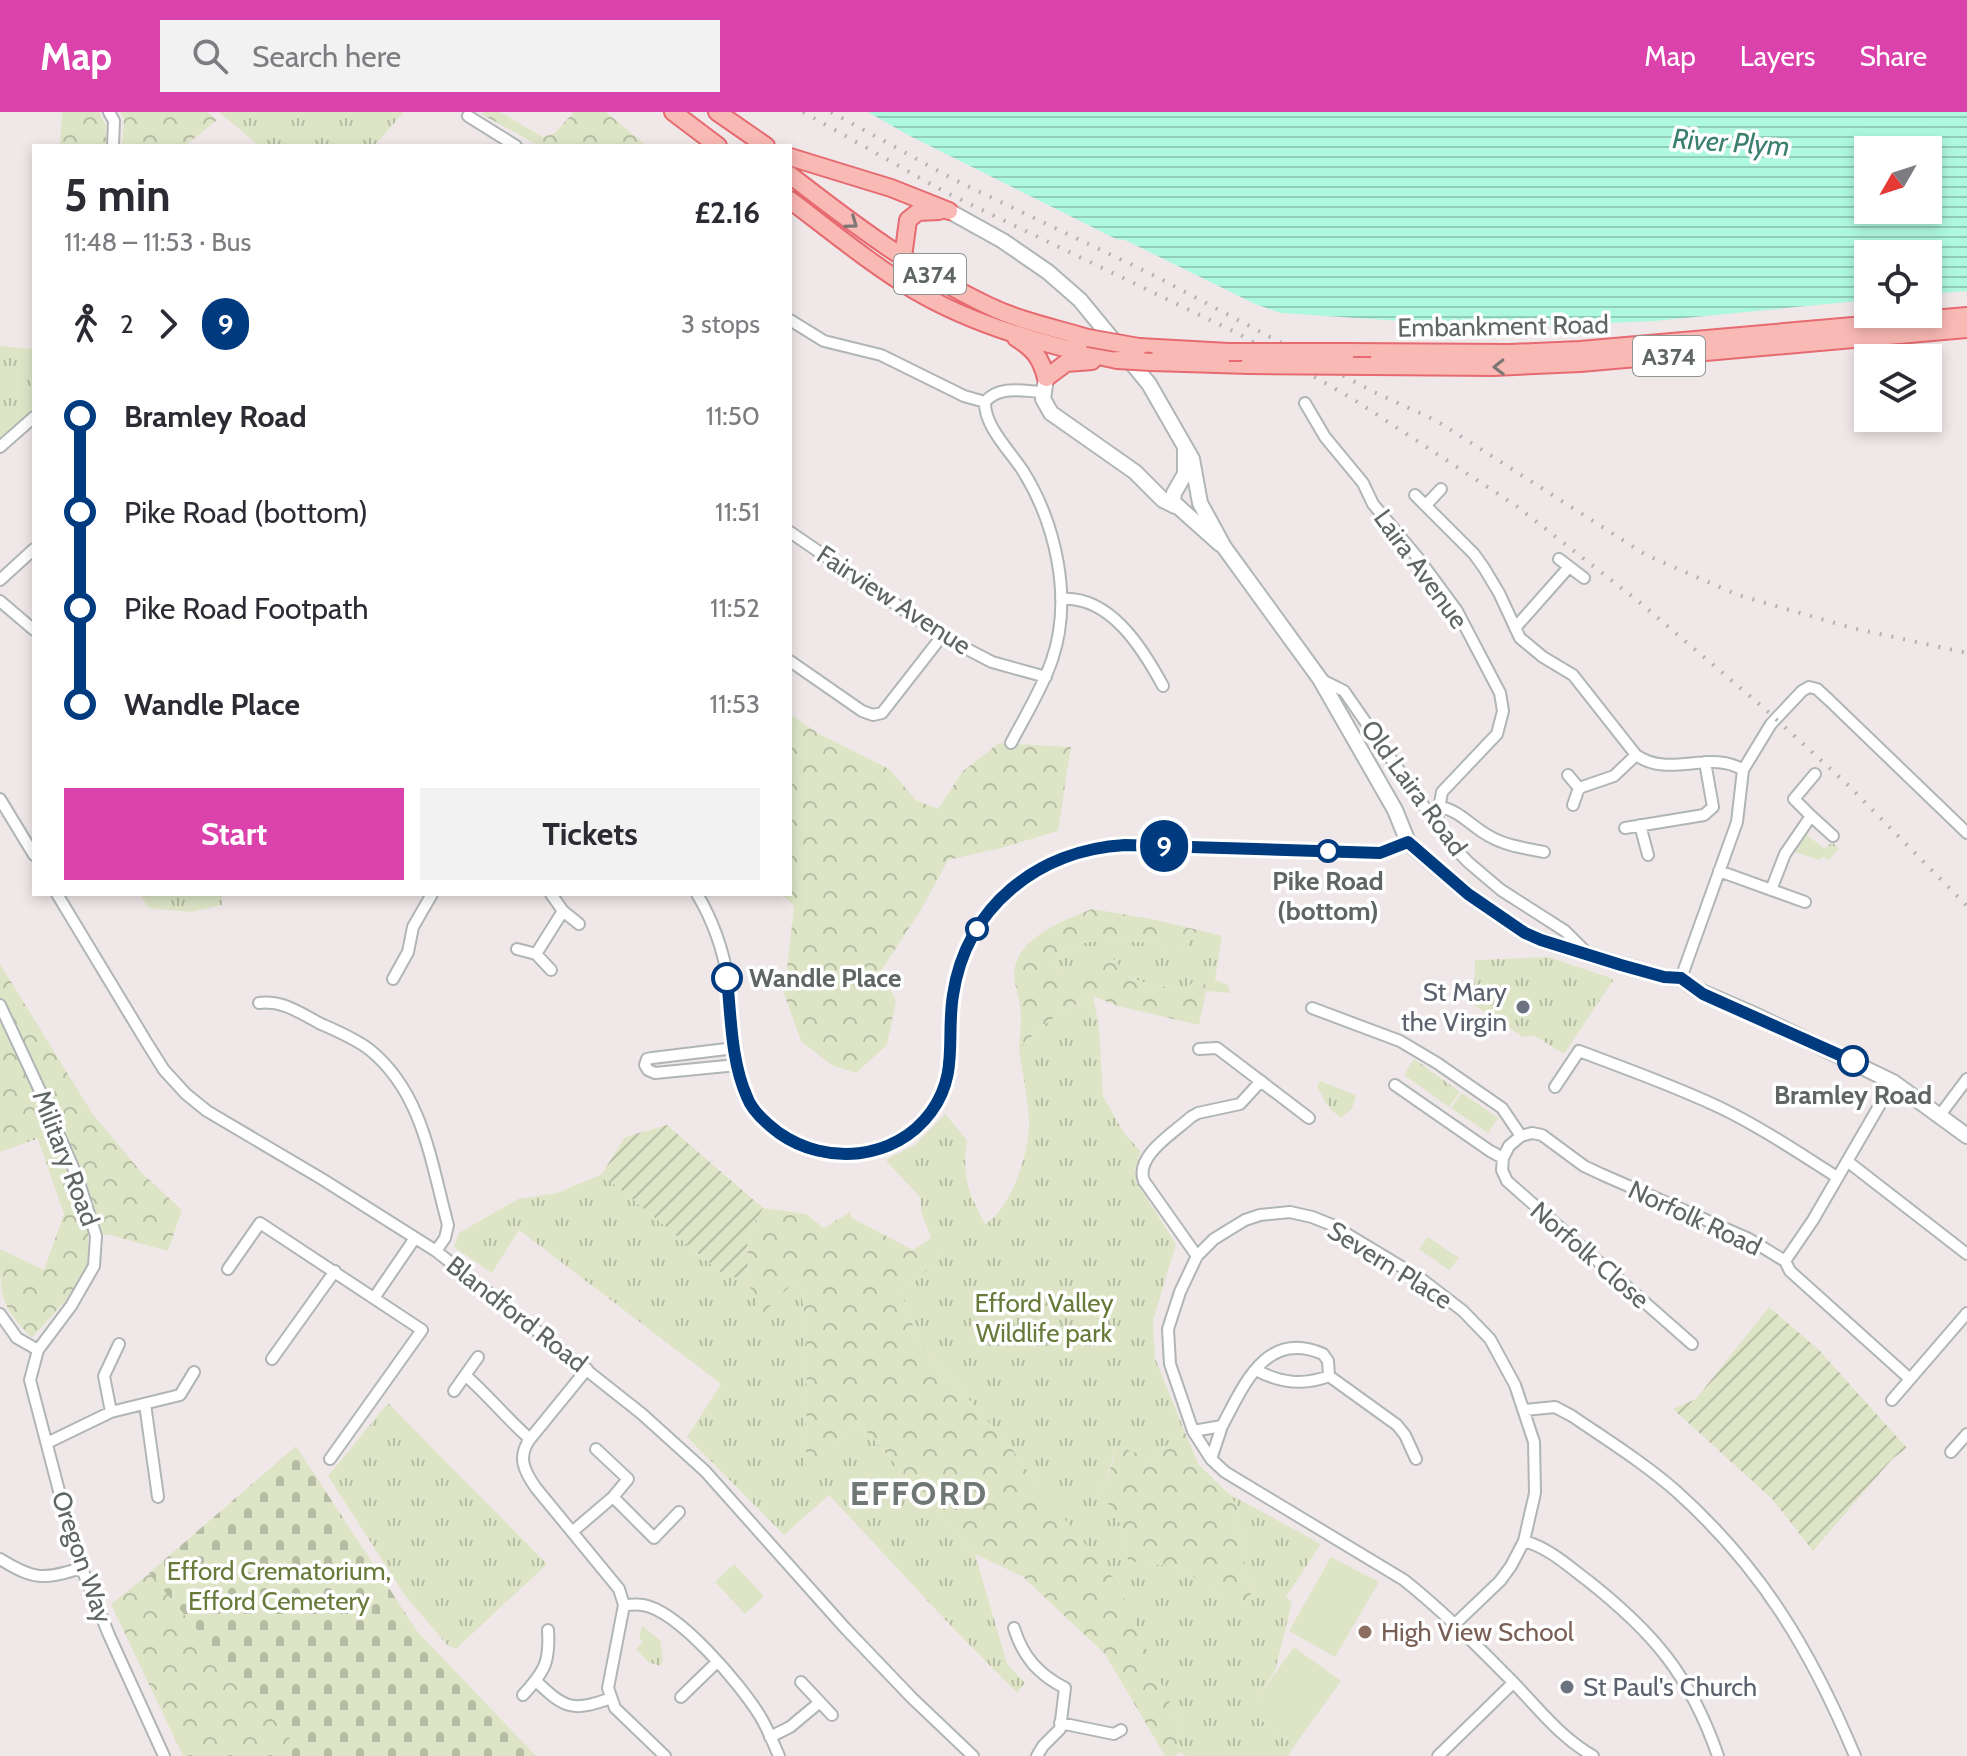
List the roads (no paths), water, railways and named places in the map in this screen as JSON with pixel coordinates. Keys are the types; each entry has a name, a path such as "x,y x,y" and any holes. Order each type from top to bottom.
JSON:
{"main road":[{"path":"673,112 715,144"},
{"path":"709,112 749,144"},
{"path":"717,112 763,144"},
{"path":"792,158 891,188 949,211"},
{"name":"A374","path":"792,177 850,222 903,257"},
{"name":"A374","path":"792,201 914,290 949,309 1050,344 1115,359"},
{"path":"903,257 908,220 918,212 929,209 949,211"},
{"name":"Old Laira Road","path":"949,211 1027,257 1080,300 1149,384 1185,446 1196,472 1198,495 1224,547 1320,679 1395,810 1408,842 1468,894 1511,925 1541,940 1664,977 1681,978 1703,994 1757,1016 1893,1082 1967,1136"},
{"name":"Embankment Road","path":"903,257 991,307 1088,338 1139,347 1229,352 1580,350 1967,316"},
{"path":"986,323 1033,349 1042,363 1044,385"},
{"name":"Embankment Road","path":"1115,359 1249,365 1494,367 1580,363 1967,329"},
{"path":"1044,385 1066,363 1115,359"},
{"name":"Old Laira Road","path":"1044,385 1044,405 1055,417 1135,472 1163,500 1180,509 1224,547"},
{"path":"1178,488 1188,484 1198,495 1195,510 1180,509 1173,498 1178,488 1185,474 1185,446"},
{"name":"Old Laira Road","path":"1135,472 1178,488"}],"street":[{"path":"109,112 114,121 113,144"},
{"path":"468,116 513,144"},
{"path":"792,321 824,341 881,355 964,396 985,402"},
{"path":"1011,743 1046,677 1053,657 1061,599 1052,534 1041,503 984,411 985,402 991,394 1044,385"},
{"name":"Laira Avenue","path":"1305,403 1325,437 1363,483 1373,504 1457,611 1500,693 1503,711 1497,734 1442,792 1437,820"},
{"path":"0,447 32,419"},
{"path":"1426,505 1441,489"},
{"path":"1415,495 1484,568 1520,638 1543,657 1573,675 1636,755 1657,764 1730,762 1743,770"},
{"name":"Fairview Avenue","path":"792,533 942,636 992,662 1046,677"},
{"path":"0,580 32,551"},
{"path":"1559,559 1584,578"},
{"path":"1515,628 1569,567"},
{"path":"1061,599 1073,598 1088,603 1121,625 1134,638 1163,686"},
{"path":"0,601 32,628"},
{"path":"792,662 862,711 873,715 882,713 942,636"},
{"name":"Old Laira Road","path":"1320,679 1344,691 1428,812 1437,820 1444,837 1468,862 1501,890 1565,931 1587,954"},
{"path":"1681,978 1737,822 1743,770 1771,724 1809,687 1817,689 1967,833"},
{"path":"1579,788 1614,776 1636,755"},
{"path":"1625,828 1704,815 1713,807 1705,762"},
{"path":"1815,774 1794,799 1833,836"},
{"path":"1568,775 1579,788"},
{"path":"1573,805 1579,788"},
{"path":"0,799 32,852"},
{"path":"1440,807 1452,809 1487,836 1504,844 1544,852"},
{"path":"1696,816 1699,830"},
{"path":"1771,890 1785,854 1811,816"},
{"path":"1640,825 1648,855"},
{"path":"698,896 723,958 737,1065 748,1100 771,1127 789,1140 808,1149 857,1155 880,1149 917,1127 931,1112 951,1068 953,993 961,961 976,931 1009,890 1053,861 1098,846 1380,853 1408,842"},
{"path":"1719,871 1805,902"},
{"name":"Blandford Road","path":"58,896 164,1070 186,1094 207,1111 436,1251 642,1414 705,1471 879,1664 973,1756"},
{"path":"393,979 408,952 413,927 431,896"},
{"path":"552,896 563,911 579,924"},
{"path":"536,954 563,911"},
{"path":"517,949 536,954 551,970"},
{"path":"259,1003 276,1001 351,1038 370,1050 402,1085 417,1110 448,1225 445,1238 436,1251"},
{"name":"Military Road","path":"0,1005 78,1179 96,1236 94,1266 83,1289 38,1350"},
{"path":"1312,1008 1400,1041 1437,1063 1502,1108 1521,1136 1509,1146 1503,1158 1395,1085"},
{"path":"735,1048 652,1058 647,1059 645,1065 655,1073 737,1065"},
{"path":"1199,1049 1217,1048 1309,1118"},
{"path":"1555,1087 1579,1051 1675,1087 1723,1109 1837,1177"},
{"path":"1940,1115 1967,1079"},
{"path":"1197,1256 1144,1181 1141,1175 1144,1161 1191,1117 1240,1104 1261,1081"},
{"path":"1785,1261 1813,1220 1893,1082"},
{"name":"Norfolk Road","path":"1521,1136 1532,1133 1542,1135 1584,1166 1749,1239 1785,1261 1790,1271 1910,1379"},
{"name":"Norfolk Close","path":"1503,1158 1502,1170 1507,1181 1692,1344"},
{"path":"1847,1161 1967,1254"},
{"name":"Severn Place","path":"1455,1624 1500,1581 1511,1566 1524,1541 1535,1493 1534,1442 1525,1410 1490,1339 1463,1311 1420,1278 1332,1225 1290,1212 1260,1215 1228,1228 1197,1256 1180,1292 1168,1329 1170,1364 1193,1431 1211,1459 1244,1485 1404,1580 1455,1624 1563,1736 1593,1756"},
{"path":"228,1269 260,1223 422,1330 330,1459"},
{"path":"374,1298 415,1238"},
{"path":"272,1359 335,1271"},
{"path":"1892,1400 1967,1313"},
{"path":"0,1314 17,1338 38,1350"},
{"path":"111,1412 104,1376 119,1344"},
{"path":"1211,1459 1222,1426 1242,1389 1256,1370 1276,1352 1299,1347 1323,1354 1328,1361 1329,1376"},
{"name":"Oregon Way","path":"38,1350 30,1380 75,1552 164,1756"},
{"path":"454,1391 478,1357"},
{"path":"587,1369 524,1447 522,1460 526,1474 619,1589 624,1605 608,1688 622,1716 665,1756"},
{"path":"1256,1370 1280,1381 1313,1381 1329,1376"},
{"path":"47,1443 111,1412 180,1395 194,1372"},
{"path":"466,1376 492,1398 508,1419 530,1439"},
{"path":"1329,1376 1397,1425 1416,1459"},
{"path":"145,1404 158,1497"},
{"path":"1525,1410 1555,1407 1572,1416 1675,1490 1714,1528 1758,1578 1793,1629 1855,1756"},
{"path":"1193,1431 1222,1426"},
{"path":"1951,1452 1967,1434"},
{"path":"572,1532 613,1497 628,1479 596,1449"},
{"path":"613,1497 654,1538 679,1512"},
{"path":"1524,1541 1549,1551 1628,1612 1651,1636 1683,1678 1718,1756"},
{"path":"0,1559 32,1577 58,1575 81,1568"},
{"path":"624,1605 644,1605 667,1615 686,1630 750,1702 779,1756"},
{"path":"1014,1628 1026,1658 1047,1679 1065,1688 1060,1729 1037,1756"},
{"path":"523,1695 549,1661 548,1630"},
{"path":"681,1697 717,1662"},
{"path":"536,1681 557,1702 573,1707 589,1706 611,1698"},
{"path":"801,1682 832,1715"},
{"path":"1438,1756 1513,1683"},
{"path":"770,1737 790,1727 820,1702"},
{"path":"1060,1723 1114,1734 1121,1730"}],"water":[{"name":"River Plym","path":"868,112 1967,112 1967,291 1942,293 1942,240 1854,240 1854,301 1654,321 1505,328 1281,313 1255,304 1125,240 1116,239"}],"railway":[{"path":"803,112 945,192 1239,334 1353,399 1515,505 1638,601 1765,709 1848,785 1967,906"},
{"path":"831,112 955,180 1153,275 1374,392 1437,421 1646,555 1738,595 1852,628 1967,653"}],"place":[{"name":"Pike Road (bottom)","path":"1328,851"},
{"name":"Wandle Place","path":"727,978"},
{"name":"St Mary the Virgin","path":"1523,1007"},
{"name":"Bramley Road","path":"1853,1061"},
{"name":"High View School","path":"1365,1632"},
{"name":"St Paul's Church","path":"1567,1687"}],"district":[{"name":"EFFORD","path":"919,1493"}],"park label":[{"name":"Efford Valley Wildlife park","path":"1044,1318"},
{"name":"Efford Crematorium, Efford Cemetery","path":"279,1586"}]}
